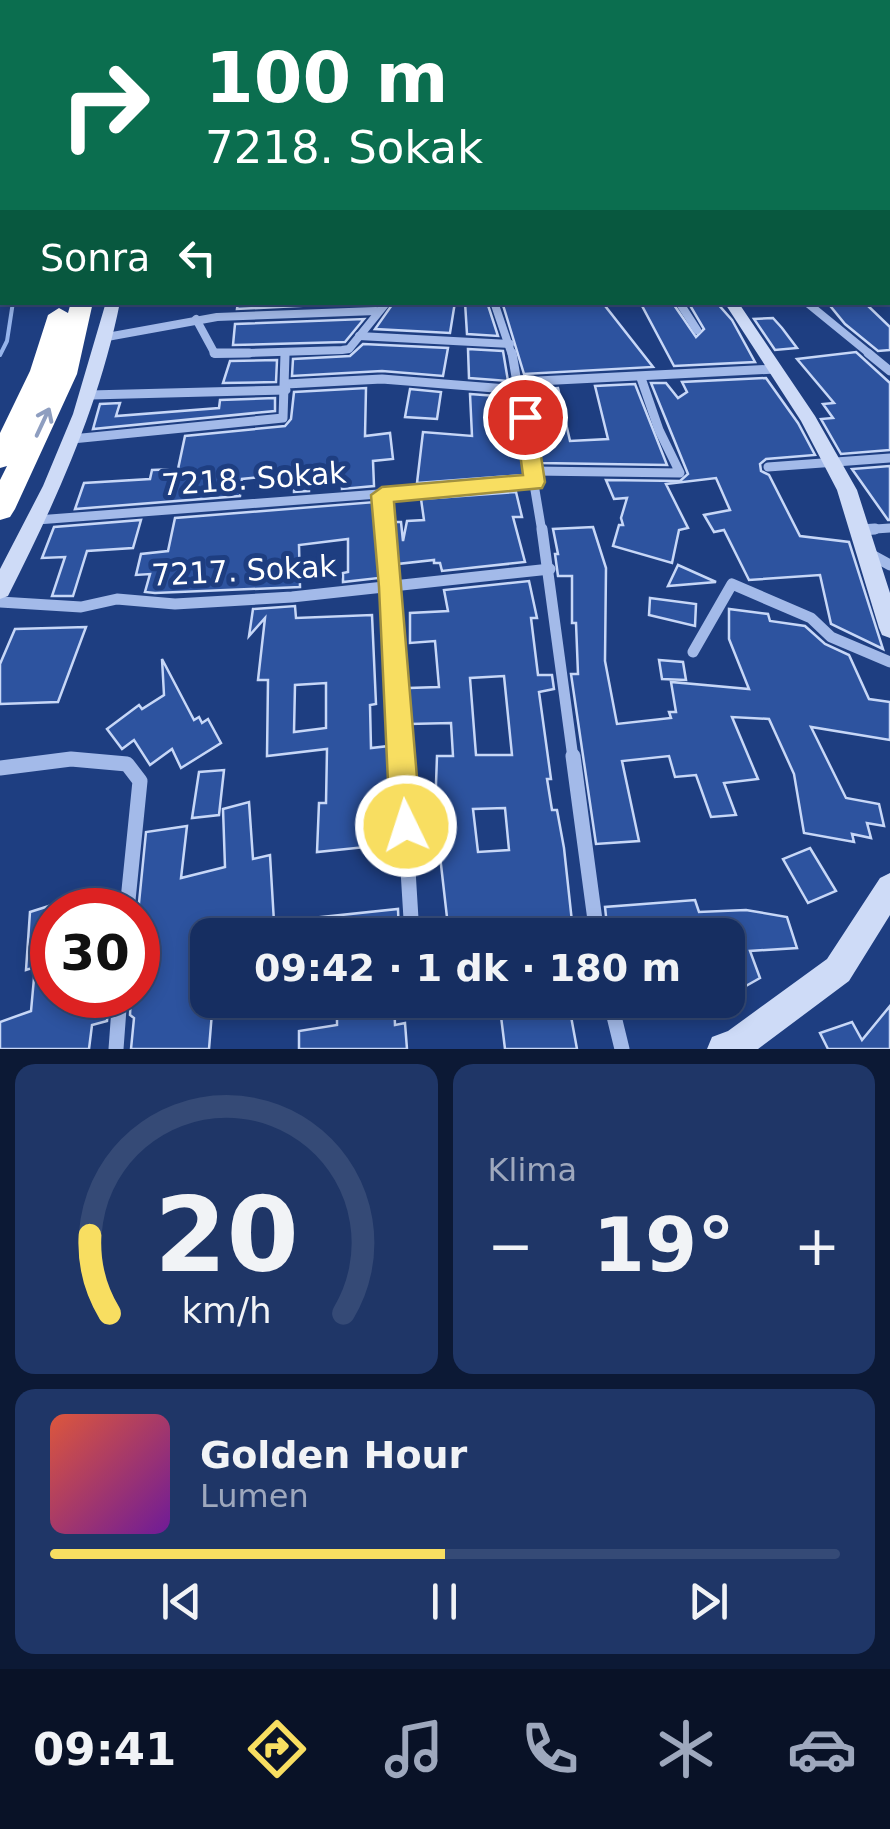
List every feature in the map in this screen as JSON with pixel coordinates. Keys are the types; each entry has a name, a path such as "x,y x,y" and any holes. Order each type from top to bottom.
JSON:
{"highway":[{"path":"0,458 24,414 46,360 61,305"},
{"path":"0,509 65,374 81,305"}],"street":[{"path":"0,590 37,520 90,395 112,305"},
{"path":"196,320 215,354 342,350 349,348 384,305"},
{"path":"495,305 510,344 519,386 550,568 595,918"},
{"path":"681,305 698,330"},
{"path":"732,305 833,463 862,530 890,628"},
{"path":"810,305 890,371"},
{"path":"107,337 196,320 376,312"},
{"path":"358,336 510,344"},
{"path":"72,439 276,420 286,414 285,354"},
{"path":"90,395 382,379 519,386 775,369"},
{"name":"7218. Sokak","path":"37,520 382,495 534,477 680,472 658,430 641,378"},
{"path":"768,467 890,458"},
{"path":"382,495 392,587 411,918"},
{"path":"862,530 890,528"},
{"path":"869,553 890,565"},
{"name":"7217. Sokak","path":"0,602 81,607 117,599 175,604 392,587 550,568"},
{"path":"692,652 732,584 811,618 831,637 890,662"},
{"path":"0,768 70,759 127,764 140,781 129,888"},
{"path":"734,1047 838,970 890,888"},
{"path":"116,1049 118,1018"},
{"path":"614,1018 622,1049"}],"building":[{"path":"238,305 317,305 237,309"},
{"path":"392,305 455,305 450,333 375,329"},
{"path":"465,305 488,305 498,336 467,334"},
{"path":"503,305 604,305 653,367 524,374"},
{"path":"642,305 674,305 696,337 704,329 690,305 719,305 732,320 755,362 674,366"},
{"path":"829,305 867,305 890,327 890,350 878,351 845,324"},
{"path":"773,318 797,348 775,350 754,319"},
{"path":"364,319 345,342 233,345 235,324"},
{"path":"363,344 448,348 443,376 382,371 292,376 293,359 350,356"},
{"path":"468,349 503,351 508,381 469,378"},
{"path":"856,352 890,383 890,450 841,454 821,419 833,418 823,404 834,403 797,359"},
{"path":"277,360 276,382 223,383 230,361"},
{"path":"766,378 815,455 766,459 760,464 761,471 769,475 800,536 849,542 883,649 831,624 820,575 749,580 724,530 714,532 704,515 730,510 716,478 666,484 688,528 679,530 672,563 613,546 619,525 623,525 621,518 627,498 614,499 606,480 680,481 688,474 651,383 666,383 678,398 687,392 682,382"},
{"path":"635,384 667,465 539,463 528,390 558,388 570,441 608,439 595,386"},
{"path":"366,388 365,436 390,433 393,459 373,461 374,486 342,489 342,469 309,471 309,491 294,492 294,473 242,479 240,496 75,509 84,483 150,479 152,470 178,469 185,436 285,426 291,419 294,392"},
{"path":"410,389 441,392 437,419 405,417"},
{"path":"470,394 511,397 524,475 417,483 423,432 472,436"},
{"path":"275,398 275,411 93,429 100,404 120,403 116,416 219,408 220,400"},
{"path":"890,466 890,520 888,520 852,469"},
{"path":"516,492 522,517 513,517 525,562 442,571 440,563 434,560 397,564 393,522 401,522 403,541 407,521 424,520 421,499"},
{"path":"375,502 379,578 343,582 343,573 348,572 348,539 299,545 300,587 155,593 145,592 150,574 136,575 141,554 168,551 175,518"},
{"path":"141,520 133,548 87,551 73,596 52,596 65,557 42,558 54,527"},
{"path":"593,527 606,568 605,661 617,724 671,718 669,712 676,712 671,682 749,689 729,639 729,609 768,614 770,621 805,626 825,644 849,655 869,699 890,702 890,740 811,727 846,798 879,804 884,826 867,823 871,838 852,834 854,842 804,833 794,774 769,719 732,717 758,779 724,783 736,815 711,817 696,775 675,777 669,756 622,761 639,841 596,844 571,674 578,674 572,576 558,576 553,529"},
{"path":"678,565 716,582 668,586"},
{"path":"529,581 537,618 531,618 538,675 552,675 554,689 539,692 551,779 547,779 564,848 572,918 447,918 435,812 437,756 453,756 451,723 409,724 409,688 439,687 435,641 410,643 410,613 448,611 444,590","holes":["504,676 512,755 476,755 470,678","505,808 509,850 478,852 473,809"]},
{"path":"650,598 696,604 695,626 649,615"},
{"path":"295,606 296,618 372,615 376,704 370,705 371,748 389,746 395,844 317,852 319,803 326,803 327,749 267,756 268,680 258,680 265,618 249,636 253,609","holes":["326,683 326,728 294,732 295,685"]},
{"path":"86,627 58,702 0,704 0,664 15,629"},
{"path":"162,659 194,720 199,717 202,723 208,719 221,743 181,768 172,749 150,765 134,740 122,749 107,729 139,705 142,709 164,695"},
{"path":"659,660 683,662 686,680 662,679"},
{"path":"224,770 219,815 192,818 199,772"},
{"path":"249,802 253,859 270,855 274,918 190,918 190,1018 212,1018 209,1049 131,1049 134,1018 160,1018 160,888 140,888 146,832 187,826 181,878 225,867 223,809"},
{"path":"810,848 836,891 808,903 783,859"},
{"path":"695,900 699,912 746,910 787,917 797,948 750,951 760,978 745,986 745,918 606,918 605,907"},
{"path":"398,909 398,918 312,918"},
{"path":"30,912 30,969 26,970"},
{"path":"890,1006 890,1049 828,1049 820,1033 852,1022 862,1040"},
{"path":"30,1011 30,1018 107,1018 92,1025 89,1049 0,1049 0,1022"},
{"path":"337,1018 395,1018 395,1025 405,1023 407,1049 299,1049 299,1031 337,1025"},
{"path":"501,1018 571,1018 577,1049 505,1049"}],"waterway":[{"path":"0,355 7,341 13,305"}],"route":[{"path":"406,826 392,587 382,495 534,482 525,417"}]}
